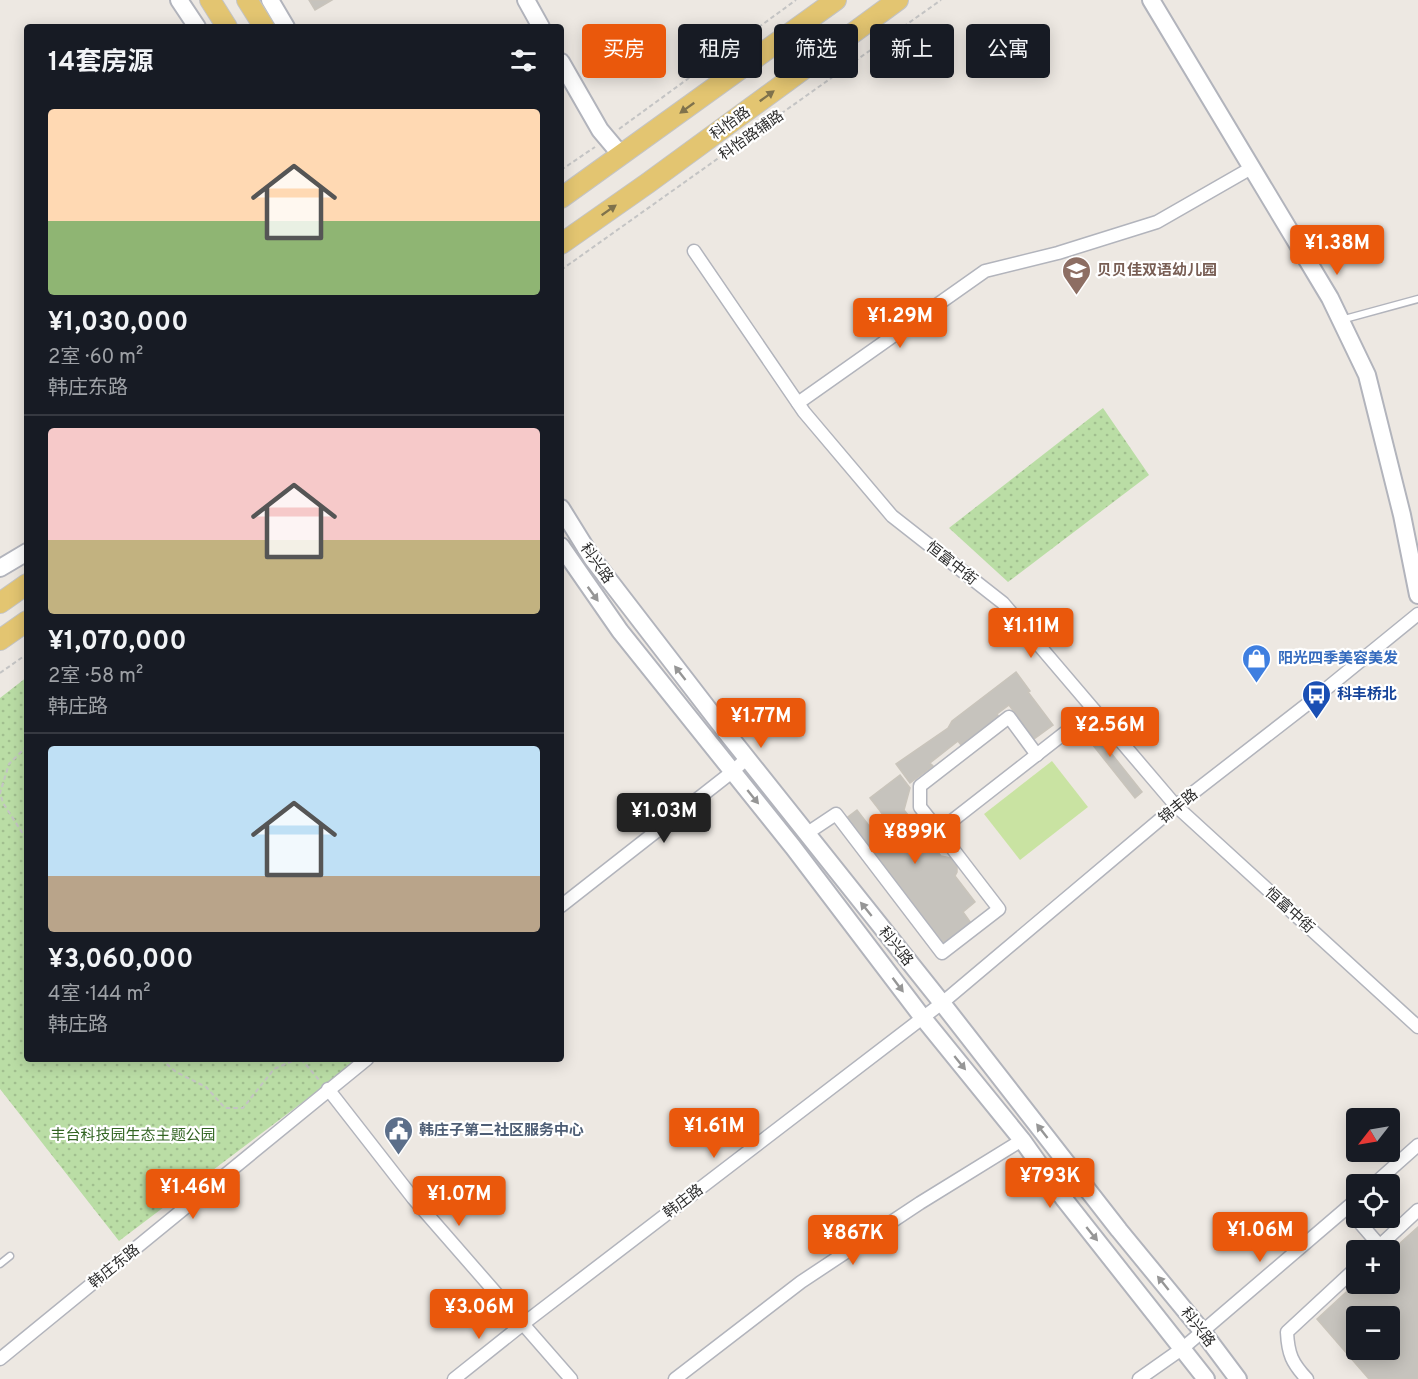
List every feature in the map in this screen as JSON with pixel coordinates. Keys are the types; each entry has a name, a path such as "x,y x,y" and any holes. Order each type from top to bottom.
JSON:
{"main road":[{"path":"179,0 195,24"},
{"path":"210,0 225,24"},
{"path":"247,0 262,24"},
{"path":"270,0 284,24"},
{"path":"526,0 539,24"},
{"path":"564,196 836,0"},
{"name":"科怡路","path":"564,241 648,183 898,0"},
{"path":"1151,0 1330,298 1367,375 1402,515 1418,595"},
{"path":"564,67 606,139 621,155"},
{"name":"科兴路","path":"564,513 592,558 806,834 1238,1379"},
{"name":"科兴路","path":"564,550 620,631 793,847 923,1018 1022,1140 1064,1199 1206,1379"},
{"path":"0,568 24,554"},
{"path":"0,603 24,586"},
{"path":"0,640 24,623"}],"street":[{"path":"798,403 985,271 1058,253 1157,222 1253,167"},
{"name":"恒富中街","path":"694,251 798,403 892,516 1003,603 1176,806 1418,1027"},
{"name":"锦丰路","path":"942,1003 1176,806 1310,702 1418,614"},
{"path":"939,831 1094,710"},
{"path":"806,834 836,814 942,953 999,909 920,807 920,786 1009,717 1037,754"},
{"path":"564,904 747,758"},
{"name":"韩庄路","path":"454,1379 942,1003"},
{"name":"韩庄东路","path":"0,1359 363,1062"},
{"path":"328,1089 413,1198 571,1379"},
{"path":"675,1379 801,1282 920,1203 1022,1140"},
{"path":"1385,1174 1418,1145"},
{"path":"1139,1379 1183,1348 1346,1208"},
{"path":"1386,1240 1418,1210"},
{"path":"1307,1379 1288,1352 1287,1332 1346,1277"}],"lane":[{"path":"1341,320 1418,299"},
{"path":"0,1264 10,1256"}],"path":[{"path":"564,168 796,0"},
{"name":"科怡路辅路","path":"564,268 941,0"},
{"path":"0,673 24,656"},
{"path":"24,749 9,764 8,773 0,792 3,803 24,835"},
{"path":"164,1062 176,1072 206,1088 225,1108 243,1108 274,1069 290,1062"},
{"path":"304,1062 328,1089"}],"green space":[{"path":"1103,408 1149,475 1008,582 949,528"},
{"name":"丰台科技园生态主题公园","path":"24,679 24,1062 356,1062 119,1241 0,1089 0,698"},
{"path":"1052,761 1088,807 1020,860 984,814"}],"building":[{"path":"309,0 332,0 315,10"},
{"path":"1016,672 1053,725 1034,739 1009,705 997,714 999,717 961,745 958,741 930,763 933,766 910,783 896,764 948,728 952,721"},
{"path":"1084,719 1142,792 1135,798 1077,725"},
{"path":"900,775 910,788 904,810 941,856 951,858 957,864 955,876 975,902 963,912 971,923 942,946 844,820 857,810 880,840 894,829 870,798"},
{"path":"1418,1227 1418,1379 1369,1379 1353,1360 1400,1360 1400,1306 1346,1306 1346,1352 1317,1319 1346,1292 1400,1294 1400,1243"}],"place":[{"name":"贝贝佳双语幼儿园","path":"1076,296"},
{"name":"阳光四季美容美发","path":"1257,684"},
{"name":"科丰桥北","path":"1316,720"},
{"name":"韩庄子第二社区服务中心","path":"398,1156"}]}
